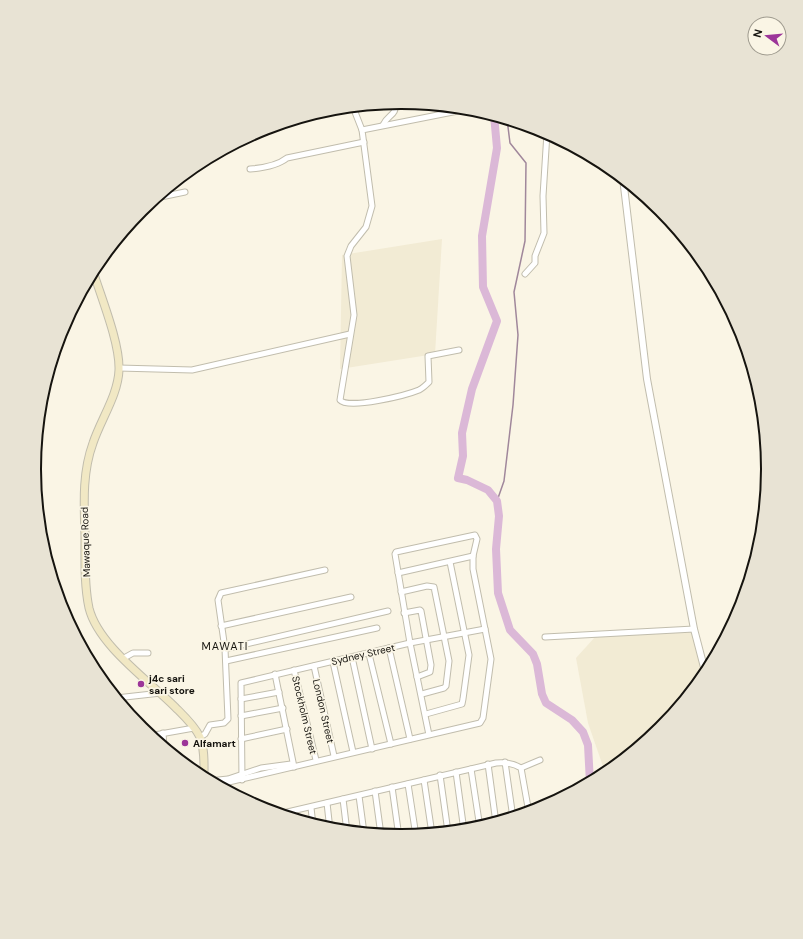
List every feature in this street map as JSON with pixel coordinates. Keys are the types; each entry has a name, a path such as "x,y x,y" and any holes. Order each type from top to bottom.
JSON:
{"main road":[{"name":"Mawaque Road","path":"95,279 114,339 119,368 116,387 95,437 88,461 84,492 86,585 92,619 102,636 161,693 194,728 200,737 203,751 204,771"}],"street":[{"path":"383,125 386,118 396,109"},
{"path":"354,112 362,130 372,206 366,227 351,246 347,256 354,316 340,400 345,403 360,404 420,390 429,382 428,356 459,350"},
{"path":"362,130 448,112"},
{"path":"525,274 535,263 535,256 544,233 544,172 547,139"},
{"path":"250,169 267,167 282,162 287,158 364,142"},
{"path":"624,185 647,379 694,629 704,666"},
{"path":"167,196 185,192"},
{"path":"119,368 192,370 350,334"},
{"path":"223,783 262,771 372,749 410,740 429,735 482,721 491,662 473,569 473,556 477,540 475,535 396,552 404,613 422,694 429,735"},
{"path":"398,573 473,556"},
{"path":"426,714 462,704 469,661 450,562"},
{"path":"203,751 210,725 224,723 228,719 225,648 218,600 221,593 325,570"},
{"path":"401,592 427,586 434,587 445,636 449,661 446,686 444,688 422,694"},
{"path":"222,626 351,596"},
{"path":"404,613 421,610 431,669 427,674 418,677"},
{"path":"225,648 388,611"},
{"path":"226,660 377,628"},
{"name":"Sydney Street","path":"241,699 242,683 275,674 369,654 410,643 485,629"},
{"path":"546,637 694,629"},
{"path":"389,648 410,740"},
{"path":"124,658 134,653 148,653"},
{"path":"369,654 391,744"},
{"path":"352,657 372,749"},
{"path":"333,662 353,752"},
{"name":"London Street","path":"314,666 334,756"},
{"name":"Stockholm Street","path":"294,670 316,760"},
{"path":"275,674 295,765"},
{"path":"241,777 241,699 278,692"},
{"path":"122,697 161,693"},
{"path":"241,716 283,708"},
{"path":"157,734 194,728"},
{"path":"241,739 287,729"},
{"path":"200,737 208,730"},
{"path":"163,733 164,741"},
{"path":"522,768 540,760"},
{"path":"289,812 488,764 505,762 522,768"},
{"path":"505,762 512,813"},
{"path":"488,764 495,818"},
{"path":"522,768 528,807"},
{"path":"471,769 479,821"},
{"path":"456,772 463,825"},
{"path":"440,775 447,827"},
{"path":"218,780 241,777"},
{"path":"424,780 431,828"},
{"path":"408,784 415,829"},
{"path":"392,787 397,830"},
{"path":"375,791 380,829"},
{"path":"359,796 363,828"},
{"path":"343,799 346,826"},
{"path":"327,804 329,823"},
{"path":"310,808 312,819"}],"shaded area":[{"path":"442,239 435,354 340,369 342,255"},
{"path":"691,631 702,669 673,707 639,741 604,768 588,723 576,658 596,636"}],"waterway":[{"path":"495,121 497,148 482,236 483,287 497,321 472,389 462,433 463,456 458,478 467,480 488,490 497,501 499,516 496,549 498,593 510,630 533,654 537,664 542,694 546,703 572,720 583,732 588,745 590,777"},
{"path":"497,501 504,481 513,405 518,335 514,292 525,241 526,163 510,143 508,125"}],"place":[{"name":"j4c sari sari store","path":"141,684"},
{"name":"Alfamart","path":"185,743"}],"district":[{"name":"MAWATI","path":"225,646"}]}
